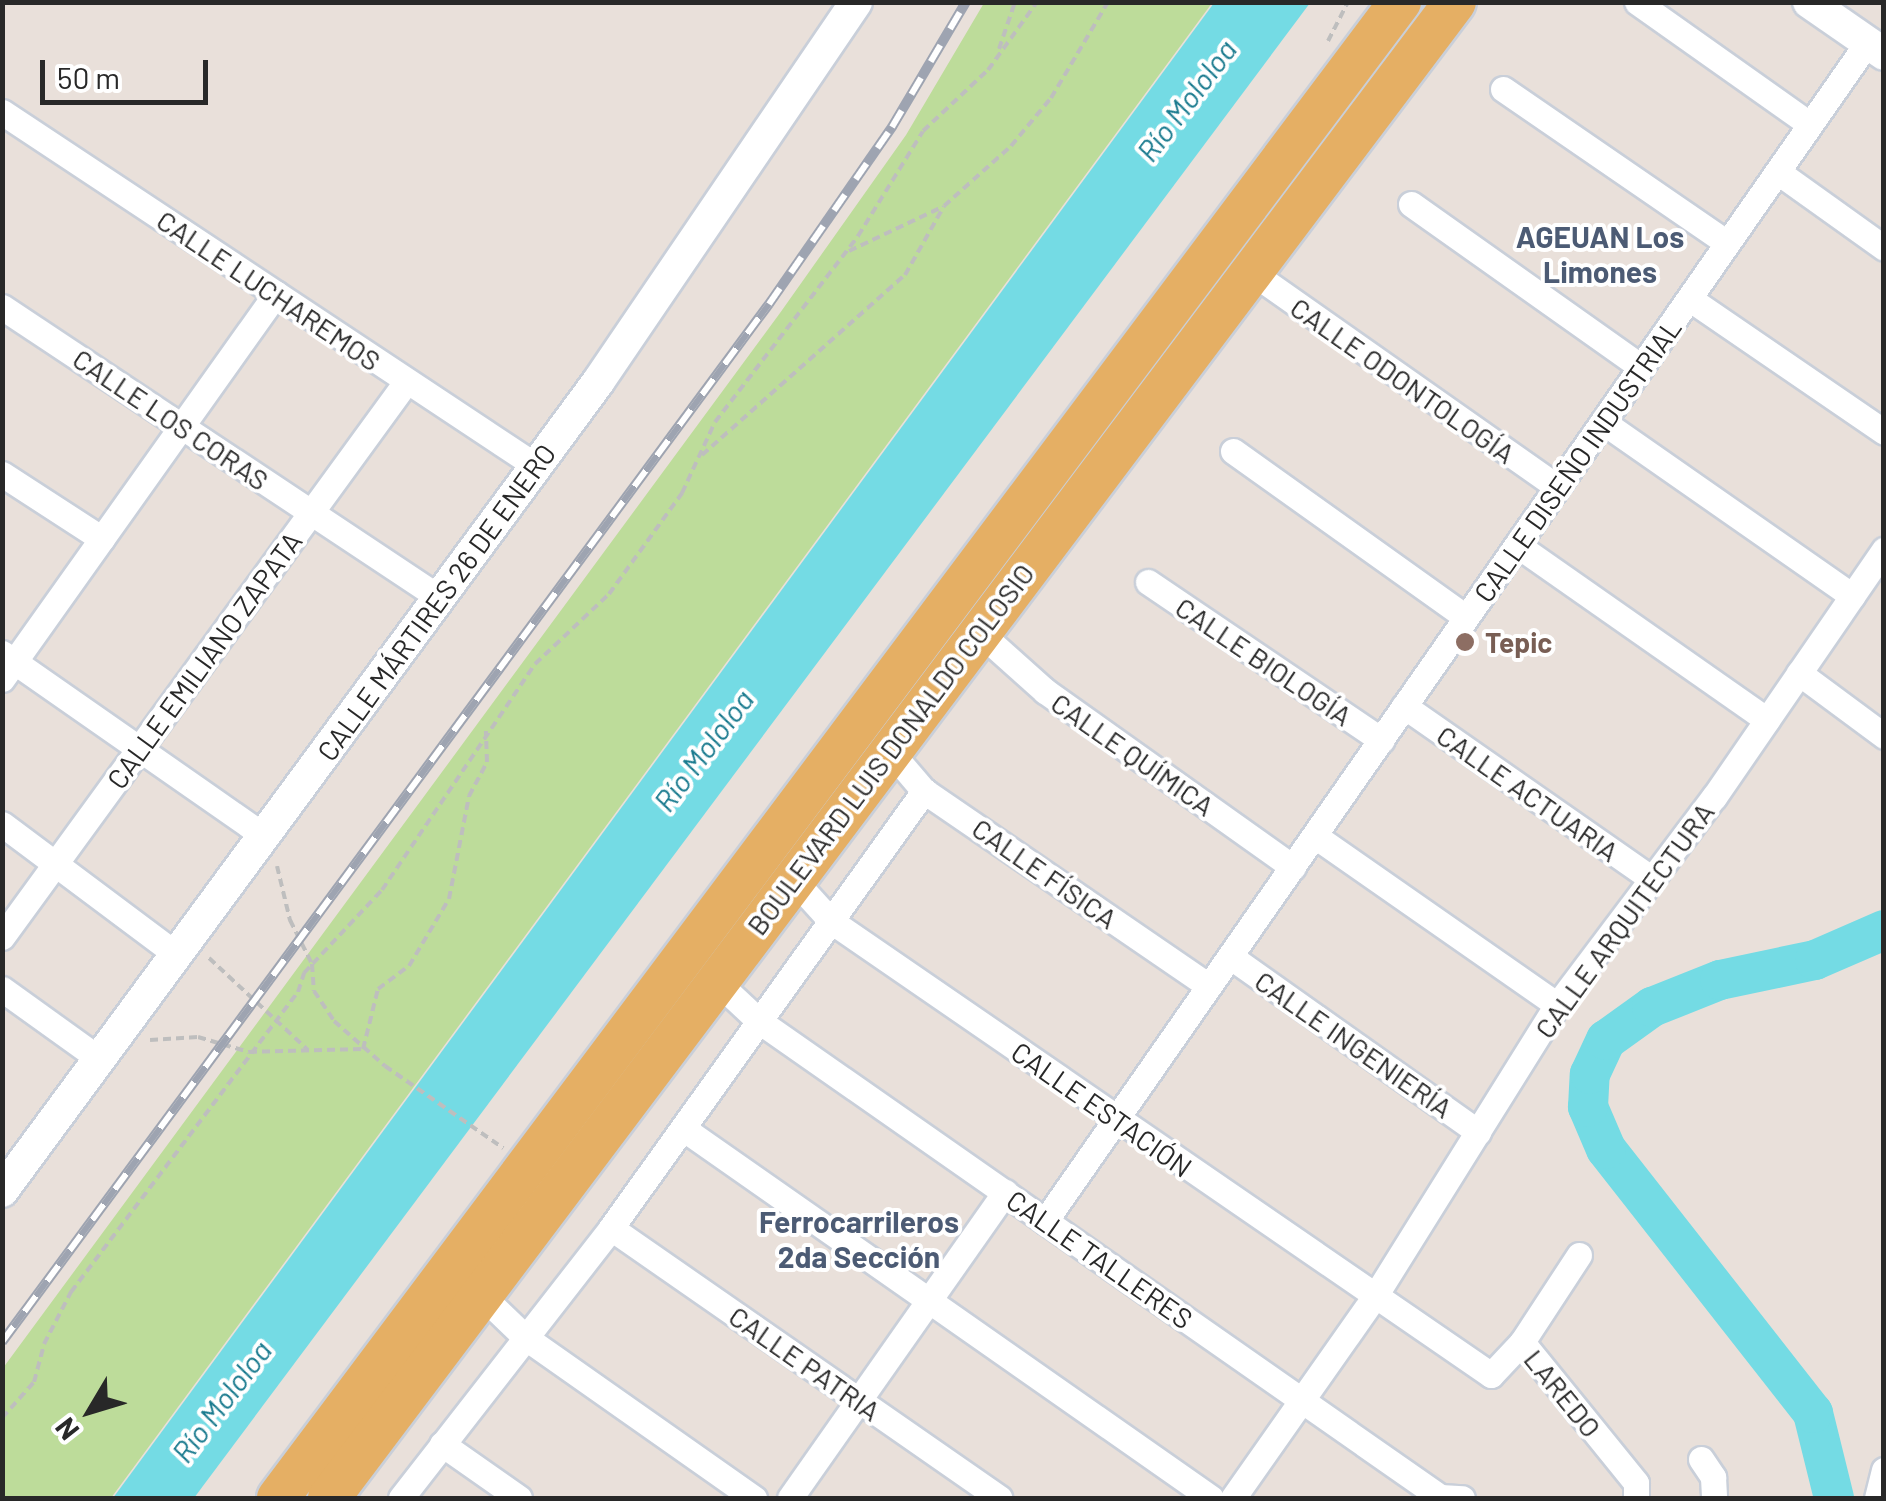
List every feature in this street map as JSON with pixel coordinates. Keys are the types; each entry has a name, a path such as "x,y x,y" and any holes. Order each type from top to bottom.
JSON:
{"main road":[{"name":"BOULEVARD LUIS DONALDO COLOSIO","path":"278,1498 578,1128 1400,2"},
{"name":"BOULEVARD LUIS DONALDO COLOSIO","path":"329,1498 480,1294 578,1128 715,980 1456,2"}],"street":[{"name":"CALLE MÁRTIRES 26 DE ENERO","path":"2,1191 536,466 856,2"},
{"path":"1637,2 1809,124"},
{"path":"1809,2 1875,48"},
{"name":"CALLE DISEÑO INDUSTRIAL","path":"1045,1221 1809,124 1875,48"},
{"path":"1503,90 1727,243"},
{"name":"CALLE LUCHAREMOS","path":"2,112 536,466"},
{"path":"1778,172 1884,248"},
{"path":"1411,204 1641,367"},
{"name":"CALLE ODONTOLOGÍA","path":"1250,271 1557,488"},
{"path":"263,835 140,749 7,665 276,294"},
{"path":"1690,299 1884,432"},
{"name":"CALLE LOS CORAS","path":"2,308 440,598"},
{"name":"CALLE EMILIANO ZAPATA","path":"2,938 406,382"},
{"path":"1603,422 1852,596"},
{"path":"1233,451 1466,617"},
{"path":"2,474 102,539"},
{"path":"1517,545 1767,720"},
{"name":"CALLE ARQUITECTURA","path":"1233,1498 1375,1296 1557,1005 1767,720 1884,550"},
{"name":"CALLE BIOLOGÍA","path":"1148,582 1380,740"},
{"name":"CALLE QUÍMICA","path":"980,632 1045,691 1293,867"},
{"path":"1799,673 1884,736"},
{"name":"CALLE ACTUARIA","path":"1404,706 1652,879"},
{"name":"CALLE FÍSICA","path":"889,750 924,791 1210,986"},
{"name":"BOULEVARD LUIS DONALDO COLOSIO","path":"401,1498 612,1228 924,791"},
{"path":"2,824 176,954"},
{"path":"1315,836 1557,1005"},
{"name":"CALLE ESTACIÓN","path":"792,878 830,921 1375,1296"},
{"name":"CALLE INGENIERÍA","path":"1231,957 1478,1132"},
{"name":"CALLE TALLERES","path":"715,980 759,1021 1302,1400 1451,1498"},
{"path":"2,989 98,1058"},
{"path":"684,1129 1211,1498"},
{"path":"790,1498 1005,1192"},
{"name":"CALLE PATRIA","path":"612,1228 999,1498"},
{"path":"1522,1342 1579,1255"},
{"path":"480,1294 526,1338 754,1498"},
{"name":"LAREDO","path":"1375,1296 1490,1375 1522,1342 1636,1482 1636,1498"},
{"path":"442,1444 519,1498"},
{"path":"1701,1459 1713,1477 1714,1498"},
{"path":"1877,1498 1884,1470"}],"path":[{"path":"999,54 1015,2"},
{"path":"2,1418 34,1382 44,1344 71,1292 312,964 382,890 486,730 515,700 534,664 609,594 682,493 736,391 845,252 923,131 999,54 1037,2"},
{"path":"845,252 912,226 944,206 1025,132 1108,2"},
{"path":"698,458 905,275 944,206"},
{"path":"363,1049 378,989 409,966 449,899 469,796 487,762 486,730"},
{"path":"263,835 312,964 314,991 363,1049 503,1148"},
{"path":"176,954 204,954 308,1050"},
{"path":"98,1058 174,1036 249,1052 363,1049"}],"green space":[{"path":"984,3 1212,3 111,1498 3,1498 3,1368 780,313 906,135"}],"water":[{"name":"Río Mololoa","path":"1214,3 1310,3 194,1498 113,1498"}],"waterway":[{"path":"1834,1498 1813,1413 1606,1149 1588,1107 1590,1074 1606,1040 1652,1007 1720,980 1815,960 1884,930"}],"railway":[{"path":"2,1342 769,304 892,127 966,2"}],"place":[{"name":"Tepic","path":"1465,642"}],"district":[{"name":"AGEUAN Los Limones","path":"1600,253"},
{"name":"Ferrocarrileros 2da Sección","path":"859,1238"}]}
